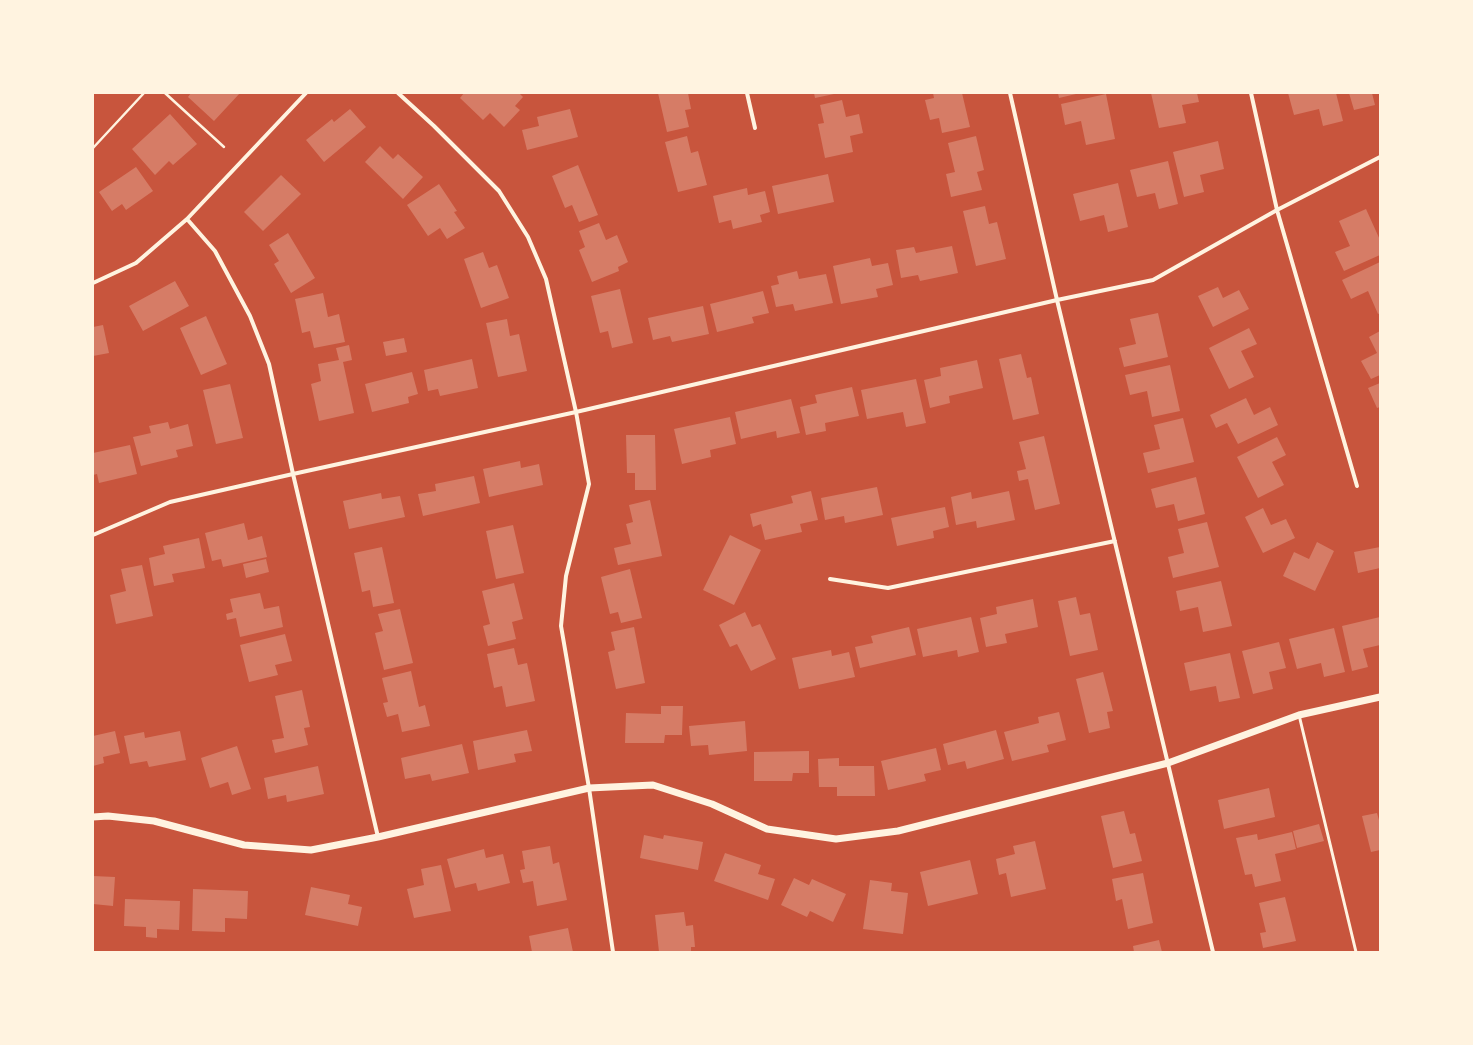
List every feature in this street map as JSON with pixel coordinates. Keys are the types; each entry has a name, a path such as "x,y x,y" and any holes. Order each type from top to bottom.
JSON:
{"street":[{"path":"93,283 136,263 187,220 306,93"},
{"path":"398,93 434,126 499,192 528,236 546,280 576,412 589,484 566,576 561,626 589,788 613,952"},
{"path":"747,93 755,128"},
{"path":"1010,93 1057,300 1213,952"},
{"path":"1251,93 1277,210 1356,486"},
{"path":"93,535 170,502 576,412 1057,300 1153,280 1277,210 1380,156"},
{"path":"187,220 215,251 250,316 269,364 293,474 378,837"},
{"path":"830,580 888,588 1115,541"},
{"path":"93,817 108,816 154,821 244,845 311,850 378,837 589,788 653,785 712,804 767,829 836,839 898,831 1168,763 1299,715 1380,697"}],"lane":[{"path":"1299,715 1356,952"}],"path":[{"path":"93,148 144,93"},
{"path":"165,93 224,147"}],"building":[{"path":"191,93 240,93 214,121 188,97"},
{"path":"464,93 519,93 523,97 515,106 520,110 504,127 490,113 483,120 460,98"},
{"path":"658,93 688,93 691,109 685,110 689,127 667,132"},
{"path":"814,93 834,93 834,94 815,98"},
{"path":"933,93 962,93 970,127 942,133 939,118 930,120 925,100 934,98"},
{"path":"1058,93 1076,93 1076,94 1059,98"},
{"path":"1151,93 1197,93 1199,102 1182,105 1186,123 1159,128"},
{"path":"1288,93 1336,93 1343,121 1323,126 1319,109 1294,115"},
{"path":"1349,93 1372,93 1375,105 1354,110"},
{"path":"1106,94 1115,139 1086,145 1081,121 1065,125 1061,104"},
{"path":"842,100 846,117 859,114 863,133 850,136 853,152 825,158 818,124 824,123 820,105"},
{"path":"350,109 366,127 324,162 306,140 332,119 334,122"},
{"path":"570,109 578,137 527,150 522,130 539,126 537,117"},
{"path":"170,114 197,144 173,165 169,161 155,175 132,149"},
{"path":"687,136 691,153 698,151 707,185 678,192 665,142"},
{"path":"976,136 984,170 977,172 982,190 951,197 946,174 955,172 948,143"},
{"path":"1218,141 1224,169 1200,175 1204,192 1184,197 1173,152"},
{"path":"380,146 393,159 398,154 423,177 403,199 365,162"},
{"path":"1168,161 1178,204 1159,209 1155,193 1137,197 1130,170"},
{"path":"578,165 598,215 579,222 572,205 565,208 552,176"},
{"path":"136,167 153,191 126,210 122,204 112,211 99,192"},
{"path":"828,174 834,202 778,214 772,186"},
{"path":"281,175 301,194 263,231 244,212"},
{"path":"1118,183 1128,227 1108,232 1104,215 1080,221 1073,194"},
{"path":"439,184 457,211 454,212 465,228 447,239 440,228 428,236 407,205"},
{"path":"747,188 748,195 765,191 770,212 760,215 762,222 733,229 731,220 719,223 713,196"},
{"path":"985,206 989,224 997,222 1006,259 976,266 963,211"},
{"path":"1366,209 1380,240 1380,255 1344,271 1335,252 1350,246 1339,221"},
{"path":"599,223 606,240 617,235 628,262 618,267 619,271 592,282 579,250 585,247 579,231"},
{"path":"288,233 315,278 291,293 274,264 279,261 269,245"},
{"path":"952,246 958,273 920,281 918,275 901,278 896,250 914,247 916,253"},
{"path":"483,252 489,268 497,265 509,298 481,308 464,259"},
{"path":"870,258 872,266 888,263 893,285 876,289 878,297 841,304 833,266"},
{"path":"1380,262 1380,313 1378,314 1368,291 1351,299 1342,280"},
{"path":"797,271 799,279 826,274 833,303 795,311 793,304 776,307 771,286 779,284 777,276"},
{"path":"175,281 189,306 143,331 129,306"},
{"path":"1218,287 1223,298 1239,290 1249,309 1213,327 1198,296"},
{"path":"620,289 633,343 612,348 608,331 600,333 591,296"},
{"path":"763,291 769,313 752,317 754,323 717,332 710,304"},
{"path":"323,293 328,317 339,314 345,342 314,348 310,331 302,333 295,299"},
{"path":"703,306 709,334 672,342 670,336 653,340 648,318"},
{"path":"1158,313 1168,357 1124,367 1119,348 1136,344 1130,319"},
{"path":"206,316 227,364 201,375 180,328"},
{"path":"507,319 510,336 519,334 527,371 498,377 486,323"},
{"path":"103,325 109,353 93,356 93,327"},
{"path":"1249,328 1257,344 1241,351 1254,377 1229,389 1209,348"},
{"path":"1380,331 1380,375 1371,379 1361,361 1377,353 1369,337"},
{"path":"404,338 407,352 386,356 383,342"},
{"path":"349,345 352,360 343,362 354,413 319,421 311,384 321,381 318,364 339,360 336,348"},
{"path":"1021,354 1027,378 1031,377 1039,414 1013,420 999,359"},
{"path":"472,359 478,388 440,396 438,389 428,391 424,370"},
{"path":"977,360 983,388 949,396 950,403 930,408 924,380 941,376 940,368"},
{"path":"1170,365 1180,411 1152,417 1147,391 1130,395 1125,375"},
{"path":"412,372 418,394 408,397 409,403 372,412 365,384"},
{"path":"916,379 926,423 906,427 903,412 867,419 861,390"},
{"path":"1380,383 1380,407 1377,408 1368,388"},
{"path":"230,384 243,438 216,444 203,390"},
{"path":"852,387 859,416 825,423 826,431 806,435 800,407 817,403 815,395"},
{"path":"1246,398 1254,415 1270,407 1278,425 1238,444 1227,423 1216,428 1210,415"},
{"path":"791,399 800,433 777,438 776,431 741,439 735,412"},
{"path":"730,417 736,444 710,450 711,457 682,464 674,429"},
{"path":"1183,418 1194,462 1148,473 1143,453 1160,449 1154,425"},
{"path":"168,422 170,429 188,424 193,446 176,450 178,457 141,466 133,437 151,433 149,426"},
{"path":"626,435 655,435 656,490 635,490 635,473 627,473"},
{"path":"1044,436 1060,504 1035,510 1028,479 1019,481 1017,471 1026,469 1019,442"},
{"path":"1277,437 1286,455 1272,462 1284,485 1258,498 1237,457"},
{"path":"130,445 137,474 99,483 97,474 93,475 93,453"},
{"path":"520,461 521,468 539,464 543,485 489,497 483,469"},
{"path":"474,476 480,503 423,516 418,494 436,491 435,484"},
{"path":"1196,477 1205,514 1178,521 1174,504 1156,508 1151,489"},
{"path":"877,487 883,515 845,523 844,516 825,520 821,498"},
{"path":"811,491 818,520 800,524 802,532 765,540 761,524 753,527 750,514 793,503 791,496"},
{"path":"1009,491 1015,520 977,528 976,521 956,525 951,497 971,492 972,499"},
{"path":"381,493 382,499 400,496 405,517 349,529 343,501"},
{"path":"650,500 662,556 618,565 614,548 631,544 626,524 633,522 629,505"},
{"path":"945,507 949,527 933,531 934,538 897,546 891,518"},
{"path":"1263,508 1271,525 1286,519 1295,538 1263,553 1245,517"},
{"path":"1207,522 1219,567 1173,578 1168,557 1184,553 1178,529"},
{"path":"244,523 248,540 262,536 267,557 223,567 221,559 212,561 205,533"},
{"path":"513,525 524,573 496,579 486,531"},
{"path":"730,535 761,550 734,605 703,590"},
{"path":"199,538 205,568 172,574 174,582 154,586 149,558 165,554 163,546"},
{"path":"1317,542 1334,551 1315,591 1283,576 1294,552 1309,559"},
{"path":"382,547 394,603 373,607 370,590 362,592 354,553"},
{"path":"1380,547 1380,568 1358,573 1354,552"},
{"path":"266,559 269,572 246,578 243,564"},
{"path":"142,565 153,616 116,624 110,595 126,591 121,569"},
{"path":"630,569 642,618 621,623 618,612 610,614 601,577"},
{"path":"1221,581 1232,626 1203,632 1198,607 1180,611 1176,591"},
{"path":"514,583 523,619 512,622 516,639 488,646 483,626 490,624 482,591"},
{"path":"260,593 264,609 279,606 283,627 240,637 236,618 227,620 226,614 233,612 230,599"},
{"path":"1076,597 1080,615 1090,613 1098,650 1070,656 1058,601"},
{"path":"1033,599 1038,627 1005,634 1007,643 986,647 980,618 997,614 996,607"},
{"path":"400,609 413,663 384,670 375,633 383,631 378,614"},
{"path":"745,612 752,627 760,624 776,659 751,671 737,644 730,647 719,625"},
{"path":"971,617 979,652 958,657 957,650 923,657 917,629"},
{"path":"1380,617 1380,645 1363,649 1368,667 1352,671 1342,626"},
{"path":"634,627 645,683 616,689 608,652 615,650 611,632"},
{"path":"909,627 916,655 860,668 855,647 873,643 871,636"},
{"path":"1334,628 1345,672 1324,677 1321,663 1297,669 1289,639"},
{"path":"285,634 292,661 275,665 278,675 249,682 240,645"},
{"path":"1279,642 1286,668 1269,672 1273,689 1253,694 1242,651"},
{"path":"514,648 518,665 527,663 535,701 506,707 502,686 494,688 487,654"},
{"path":"831,650 832,656 849,652 855,677 799,689 792,658"},
{"path":"1230,653 1240,698 1219,702 1216,686 1190,691 1184,663"},
{"path":"411,671 419,707 425,705 430,726 402,732 398,714 387,717 383,703 388,702 382,678"},
{"path":"1103,672 1113,711 1107,712 1110,728 1089,733 1076,679"},
{"path":"302,690 310,727 304,728 308,745 275,753 272,740 284,738 275,696"},
{"path":"661,706 683,706 682,735 665,735 664,743 625,743 626,713 661,714"},
{"path":"1059,712 1066,740 1047,745 1049,752 1012,761 1004,732 1039,723 1038,717"},
{"path":"745,721 747,751 709,755 708,745 691,746 689,726"},
{"path":"527,730 532,751 514,754 516,762 478,770 473,741"},
{"path":"996,730 1004,759 967,769 965,761 948,765 943,744"},
{"path":"115,731 120,753 103,757 104,763 93,766 93,736"},
{"path":"180,731 186,760 149,767 147,761 130,764 124,736 144,732 145,738"},
{"path":"462,744 469,773 432,781 430,774 405,779 401,758"},
{"path":"237,746 251,789 232,795 228,782 210,788 201,758"},
{"path":"936,748 941,770 924,774 926,781 888,790 881,761"},
{"path":"809,751 809,773 793,773 792,781 754,781 754,752"},
{"path":"839,758 839,766 874,766 875,796 837,796 837,787 819,787 818,759"},
{"path":"318,766 324,794 287,802 286,795 268,799 264,778"},
{"path":"1269,788 1275,817 1224,829 1218,800"},
{"path":"1124,811 1130,834 1135,833 1142,861 1113,868 1101,816"},
{"path":"1377,813 1380,820 1380,850 1371,852 1362,816"},
{"path":"1319,824 1324,841 1297,848 1293,831"},
{"path":"1292,832 1296,849 1275,854 1281,881 1255,887 1252,874 1245,875 1236,838 1257,834 1258,840"},
{"path":"644,835 663,839 664,835 703,842 698,870 640,858"},
{"path":"1035,841 1046,889 1011,897 1006,873 999,875 996,859 1015,854 1013,846"},
{"path":"550,846 553,864 559,862 567,900 537,906 533,881 523,883 520,870 525,869 522,851"},
{"path":"484,849 486,858 503,854 510,883 478,891 476,883 455,888 447,859"},
{"path":"725,853 761,865 758,874 775,879 768,900 714,881"},
{"path":"970,860 978,894 928,906 920,872"},
{"path":"441,865 451,911 414,918 407,889 424,885 421,869"},
{"path":"1143,873 1153,923 1128,929 1122,899 1116,901 1112,879"},
{"path":"93,876 115,877 113,906 93,904"},
{"path":"794,878 809,885 812,879 846,894 833,922 810,911 807,917 781,905"},
{"path":"870,880 892,883 891,891 908,893 903,934 863,929"},
{"path":"311,887 350,895 348,904 362,907 358,926 305,915"},
{"path":"193,889 248,891 247,919 225,918 225,932 192,931"},
{"path":"1285,897 1296,941 1263,948 1260,933 1266,932 1259,903"},
{"path":"125,899 180,901 179,930 157,929 157,938 146,937 146,927 124,926"},
{"path":"684,912 686,926 693,925 695,947 691,947 691,952 659,952 655,915"},
{"path":"568,928 573,952 532,952 529,936"},
{"path":"1159,940 1162,952 1134,952 1133,946"}]}
